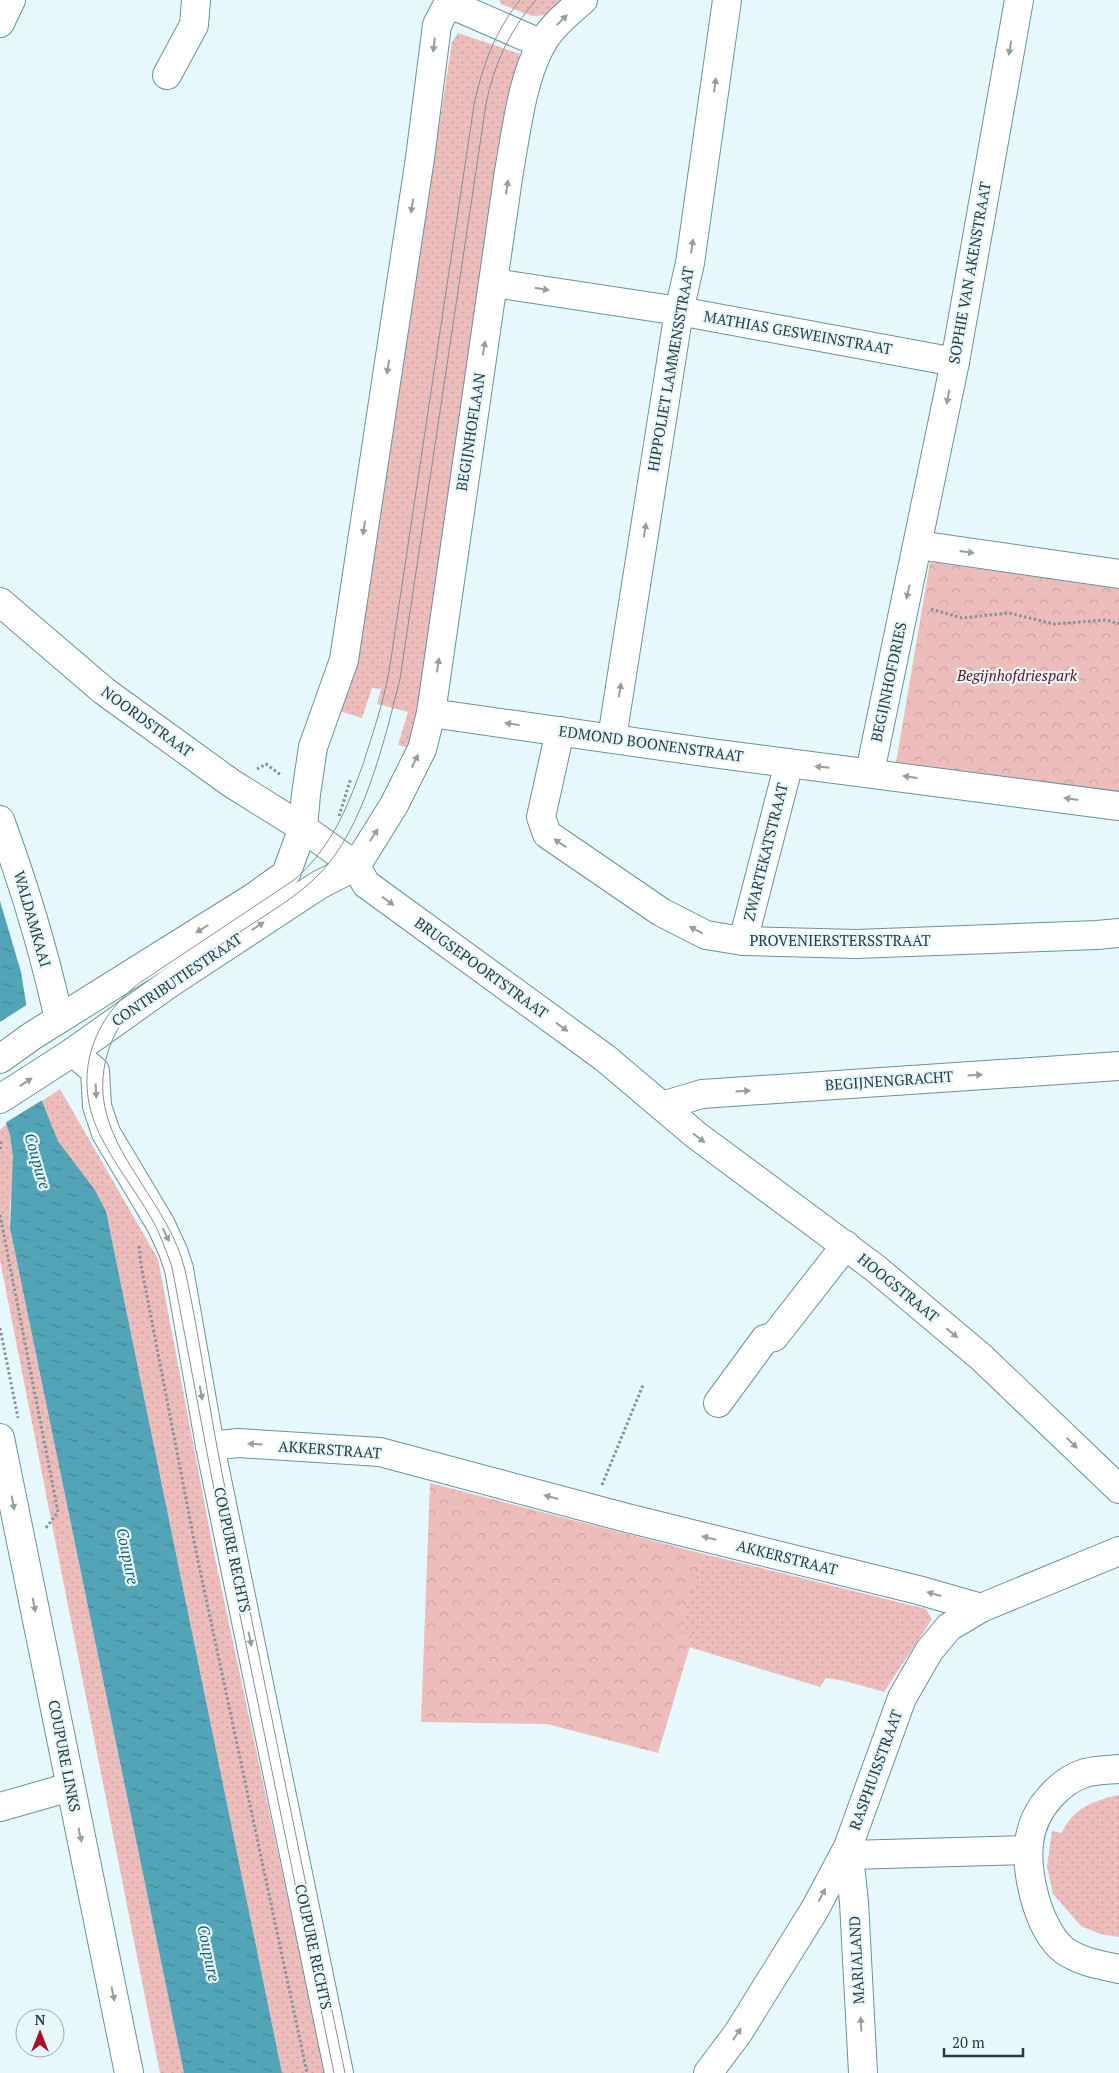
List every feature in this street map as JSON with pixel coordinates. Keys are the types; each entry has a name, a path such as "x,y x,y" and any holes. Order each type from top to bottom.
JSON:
{"street":[{"path":"0,23 11,0"},
{"path":"167,74 194,25 196,0"},
{"name":"BEGIJNHOFLAAN","path":"356,866 394,805 422,749 431,713 509,171 521,103 529,73 542,44 556,25 583,0"},
{"name":"HIPPOLIET LAMMENSSTRAAT","path":"612,738 679,311 690,263 727,0"},
{"name":"SOPHIE VAN AKENSTRAAT","path":"918,545 955,362 1019,0"},
{"path":"303,828 313,747 344,660 351,623 374,456 420,158 437,25 449,1 542,44"},
{"name":"MATHIAS GESWEINSTRAAT","path":"494,283 679,311 955,362"},
{"path":"918,545 1119,574"},
{"name":"BEGIJNHOFDRIES","path":"870,772 918,545"},
{"name":"NOORDSTRAAT","path":"0,602 104,691 231,783 303,828"},
{"name":"EDMOND BOONENSTRAAT","path":"431,713 789,763 870,772"},
{"name":"PROVENIERSTERSSTRAAT","path":"560,731 541,817 547,834 661,912 706,935 743,942 856,944 1119,933"},
{"name":"ZWARTEKATSTRAAT","path":"743,942 789,763"},
{"path":"870,772 1119,806"},
{"name":"WALDAMKAAI","path":"0,820 21,877 51,984 49,1025"},
{"name":"BRUGSEPOORTSTRAAT","path":"303,828 356,866 366,884 604,1058 662,1106"},
{"name":"CONTRIBUTIESTRAAT","path":"0,1059 49,1025 245,902 286,874 303,828"},
{"name":"CONTRIBUTIESTRAAT","path":"0,1098 62,1059 170,983 319,885 356,866"},
{"name":"COUPURE RECHTS","path":"62,1059 95,1070 97,1106 106,1133 161,1225 179,1269 210,1446 339,2073"},
{"name":"BEGIJNENGRACHT","path":"662,1106 702,1094 1119,1066"},
{"name":"HOOGSTRAAT","path":"662,1106 696,1136 846,1245 981,1357 1119,1489"},
{"path":"718,1403 765,1339 774,1336 846,1245"},
{"name":"COUPURE LINKS","path":"0,1438 128,2073"},
{"name":"AKKERSTRAAT","path":"210,1446 238,1443 380,1452 592,1508 918,1590 981,1608"},
{"name":"RASPHUISSTRAAT","path":"708,2073 738,2033 849,1851 902,1698 929,1651 949,1627 981,1608 1119,1551"},
{"path":"1119,1769 1084,1774 1060,1785 1040,1807 1031,1827 1028,1850 1030,1879 1038,1909 1050,1933 1065,1950 1088,1962 1119,1969"},
{"path":"0,1807 70,1787"},
{"path":"849,1851 1028,1850"},
{"name":"MARIALAND","path":"849,1851 854,1902 863,2073"}],"path":[{"path":"906,601 962,618 1009,613 1054,624 1107,620 1119,624"},
{"path":"338,816 351,778"},
{"path":"0,1149 1,1140"},
{"path":"0,1215 58,1512 41,1534"},
{"path":"138,1237 141,1265 197,1556 306,2073"},
{"path":"592,1508 643,1385"}],"green space":[{"path":"499,0 566,0 549,15 532,16 501,4"},
{"path":"458,33 520,54 510,92 419,705 409,748 398,745 408,712 377,704 381,689 372,688 362,718 339,711 357,663 452,42"},
{"name":"Begijnhofdriespark","path":"930,562 1119,588 1119,794 896,763"},
{"path":"60,1089 158,1259 214,1553 325,2073 282,2073 106,1211 95,1190 58,1141 42,1101"},
{"path":"7,1123 14,1163 10,1228 184,2073 160,2073 0,1260 0,1130"},
{"path":"430,1483 704,1554 679,1632 693,1636 658,1753 547,1724 421,1722"},
{"path":"704,1554 926,1609 932,1619 884,1692 845,1681 826,1678 820,1687 689,1647 693,1636 678,1633"},
{"path":"1119,1795 1119,1937 1100,1934 1081,1926 1053,1894 1047,1866 1052,1831 1062,1833 1066,1824 1085,1806"}],"water":[{"name":"Coupure","path":"0,901 21,972 42,1101 58,1141 95,1190 106,1211 282,2073 184,2073 10,1228 13,1156 10,1135 0,1104"}],"pier":[{"path":"28,1004 44,1099 5,1123 0,1111 0,1022"}],"tram line":[{"path":"334,2073 212,1479 172,1267 153,1221 111,1156 99,1133 91,1112 87,1090 88,1070 91,1050 99,1031 110,1013 124,996 141,982 294,880 307,868 328,841 351,797 374,729 389,672 474,105 485,63 503,24 520,0"},
{"path":"345,2073 223,1478 185,1270 167,1225 116,1140 108,1118 103,1095 103,1079 105,1063 115,1034 123,1021 144,997 156,987 283,904 312,881 329,863 342,844 364,799 381,750 400,679 489,90 498,62 510,36 536,0"}]}
